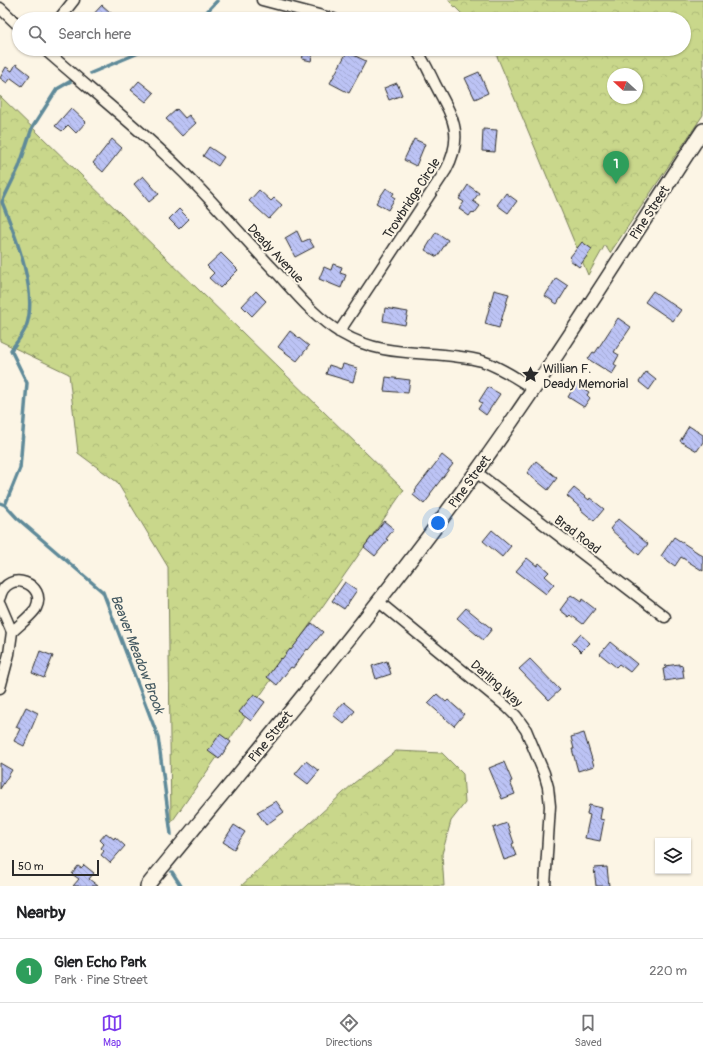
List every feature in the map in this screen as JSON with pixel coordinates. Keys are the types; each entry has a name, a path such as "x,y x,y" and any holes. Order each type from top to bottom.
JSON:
{"street":[{"path":"65,12 74,0"},
{"path":"262,0 307,12"},
{"path":"0,8 12,19"},
{"name":"Deady Avenue","path":"52,56 152,143 195,185 304,302 339,332 360,342 390,351 459,357 481,361 494,365 534,389"},
{"name":"Trowbridge Circle","path":"339,332 446,170 453,154 456,130 451,114 420,56"},
{"name":"Pine Street","path":"147,886 379,602 476,472 534,389 703,130"},
{"name":"Brad Road","path":"476,472 665,617"},
{"path":"0,597 5,587 16,581 23,581 29,584 34,588 37,594 38,601 33,613 12,632"},
{"name":"Darling Way","path":"379,602 507,707 516,716 526,730 544,773 550,796 545,886"},
{"path":"0,604 12,632 9,654 0,688"}],"green space":[{"path":"448,0 703,0 703,115 610,253 605,245 588,275 497,56 691,56 691,12 460,12"},
{"path":"0,96 404,490 171,823 168,567 117,482 78,453 69,374 0,341"},
{"path":"396,751 442,753 463,774 465,803 451,821 442,854 444,886 241,886 354,783"}],"building":[{"path":"102,5 110,12 96,12"},
{"path":"303,56 312,56 311,61 302,59"},
{"path":"345,56 355,56 366,61 349,93 330,83"},
{"path":"16,64 30,75 22,86 11,78 7,83 0,78 6,67 12,71"},
{"path":"479,72 488,93 475,99 465,78"},
{"path":"139,81 154,93 146,102 131,90"},
{"path":"397,83 402,95 389,100 384,88"},
{"path":"71,108 86,122 76,133 68,125 62,131 55,126"},
{"path":"177,109 185,118 189,115 196,123 182,136 166,119"},
{"path":"483,129 497,130 495,152 482,151"},
{"path":"112,139 122,148 103,172 93,163"},
{"path":"414,139 425,144 416,166 404,160"},
{"path":"209,147 224,157 218,166 203,156"},
{"path":"143,176 159,194 149,202 134,184"},
{"path":"468,185 479,193 473,201 480,206 474,214 472,212 469,216 459,209 464,202 459,199"},
{"path":"386,188 394,193 392,196 395,198 388,210 376,203"},
{"path":"259,190 271,201 274,198 282,205 269,219 249,201"},
{"path":"506,193 517,201 508,213 497,205"},
{"path":"179,209 189,219 179,229 169,219"},
{"path":"297,231 302,242 309,239 314,247 295,257 285,238"},
{"path":"436,232 448,240 437,257 425,250"},
{"path":"582,242 592,249 579,267 570,260 570,257"},
{"path":"221,253 238,270 220,288 209,278 214,273 207,266"},
{"path":"333,264 342,267 340,273 346,275 341,288 319,279 324,267 331,270"},
{"path":"556,278 568,286 557,304 545,296"},
{"path":"494,290 509,294 499,328 485,324"},
{"path":"256,291 266,301 252,316 242,306"},
{"path":"653,291 681,310 673,321 645,302"},
{"path":"385,308 408,312 405,325 383,321"},
{"path":"618,318 631,327 614,352 619,355 614,364 617,366 612,374 588,359 593,352 595,353"},
{"path":"290,331 309,346 297,361 278,347"},
{"path":"343,364 357,368 353,382 326,374 329,365 341,369"},
{"path":"646,372 656,380 649,390 639,382"},
{"path":"386,377 410,380 408,393 384,391"},
{"path":"576,384 589,392 587,395 590,398 584,407 568,397"},
{"path":"488,387 500,394 486,415 478,409 482,403 479,401"},
{"path":"689,426 703,435 703,442 697,451 680,441"},
{"path":"442,455 453,464 424,504 413,495 416,491 415,490"},
{"path":"536,461 557,478 548,490 527,473"},
{"path":"574,488 589,500 590,498 604,509 594,521 567,496"},
{"path":"618,519 648,544 639,555 610,529"},
{"path":"384,521 394,529 386,539 388,540 375,556 364,547"},
{"path":"492,530 511,546 502,557 483,541"},
{"path":"674,537 703,556 703,571 681,557 675,566 661,556"},
{"path":"527,558 537,566 539,563 549,572 545,576 554,584 546,594 516,571"},
{"path":"345,582 357,590 344,609 332,601"},
{"path":"571,595 581,602 582,599 595,609 583,624 571,615 569,617 560,610"},
{"path":"466,608 492,629 483,640 457,618"},
{"path":"312,623 323,632 308,650 307,649 293,668 291,667 277,685 267,677 281,658 282,659 290,649 291,650"},
{"path":"580,634 590,643 581,652 572,643"},
{"path":"610,642 637,664 630,672 619,664 616,667 600,654"},
{"path":"40,651 53,656 44,678 32,673"},
{"path":"530,659 560,690 549,700 519,669"},
{"path":"387,661 391,674 376,679 372,666"},
{"path":"679,664 679,666 682,665 684,678 665,681 663,669 666,668 665,666"},
{"path":"254,694 265,702 251,721 239,712"},
{"path":"437,694 446,702 448,700 464,714 454,726 428,703"},
{"path":"344,702 355,711 344,724 333,715"},
{"path":"26,707 38,713 24,746 14,741 20,729 16,727"},
{"path":"584,733 594,766 578,771 572,749 574,749 571,737"},
{"path":"220,734 231,742 219,759 208,751"},
{"path":"306,761 319,771 308,784 295,774"},
{"path":"504,762 512,781 510,782 515,794 502,799 489,768"},
{"path":"0,763 12,770 0,789"},
{"path":"276,801 284,812 266,825 257,812"},
{"path":"589,805 602,808 600,819 604,820 600,841 585,838 590,815 587,814"},
{"path":"507,823 514,843 512,844 516,856 504,860 493,828"},
{"path":"234,825 245,832 234,849 223,842"},
{"path":"106,833 114,839 115,837 125,846 110,863 101,855 104,851 101,848 104,844 100,840"},
{"path":"84,865 94,873 89,879 98,886 73,886 79,879 72,874 78,866 81,868"},
{"path":"607,867 609,886 596,886 594,868"}],"waterway":[{"path":"207,12 217,1"},
{"path":"91,73 131,56"},
{"path":"5,505 20,468 27,383 11,350 26,327 30,298 24,264 2,202 19,167 32,128 57,89 71,81"},
{"name":"Beaver Meadow Brook","path":"0,503 5,505 17,518 103,592 158,737 171,834"},
{"name":"Beaver Meadow Brook","path":"172,872 181,886"}],"place":[{"name":"Glen Echo Park","path":"616,184"},
{"name":"Willian F. Deady Memorial","path":"530,375"}]}
